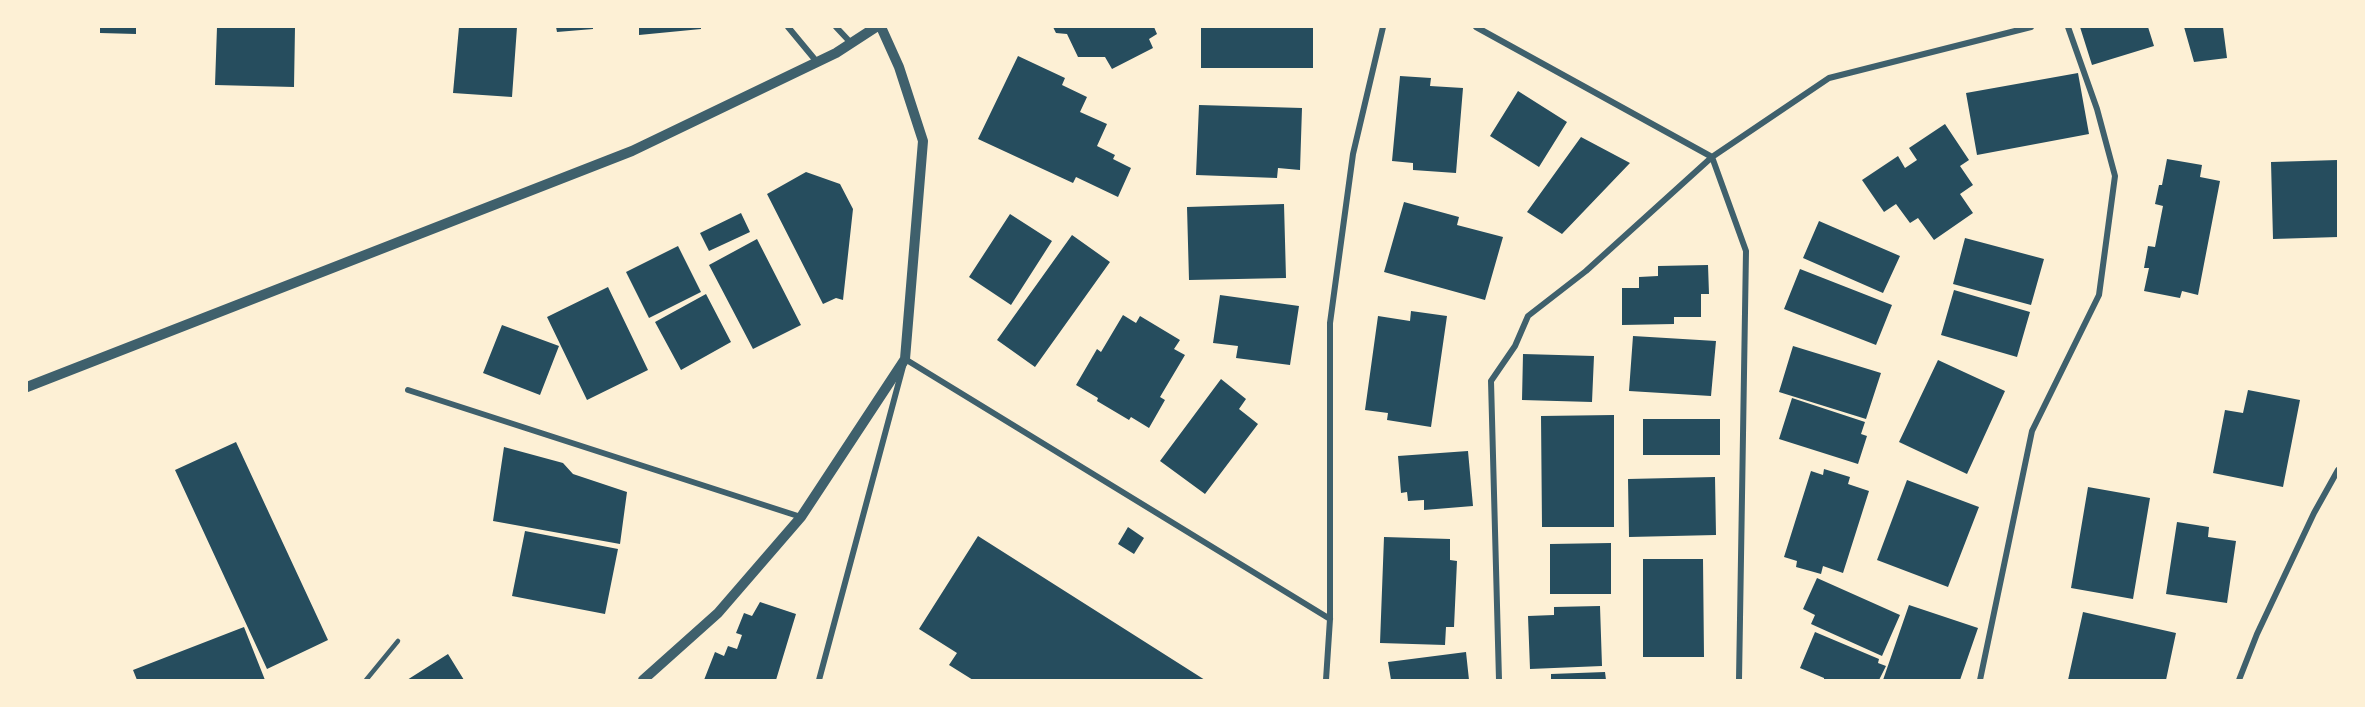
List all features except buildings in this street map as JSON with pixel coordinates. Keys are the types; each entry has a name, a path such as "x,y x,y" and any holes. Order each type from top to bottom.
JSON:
{"street":[{"path":"788,27 817,62"},
{"path":"836,27 851,44"},
{"path":"27,387 632,152 817,62 851,44 876,27"},
{"path":"819,680 905,359 923,141 899,67 881,27"},
{"path":"1326,680 1330,619 1329,323 1353,154 1383,27"},
{"path":"1476,27 1712,157 1746,251 1739,680"},
{"path":"1498,680 1491,381 1515,346 1528,316 1586,271 1712,157 1830,78 2031,27"},
{"path":"1980,680 2032,431 2099,295 2115,176 2097,109 2068,27"},
{"path":"644,680 718,613 801,517 905,359"},
{"path":"905,359 1330,619"},
{"path":"408,390 801,517"},
{"path":"2239,680 2262,624 2314,513 2338,470"}],"lane":[{"path":"366,680 398,640"}]}
